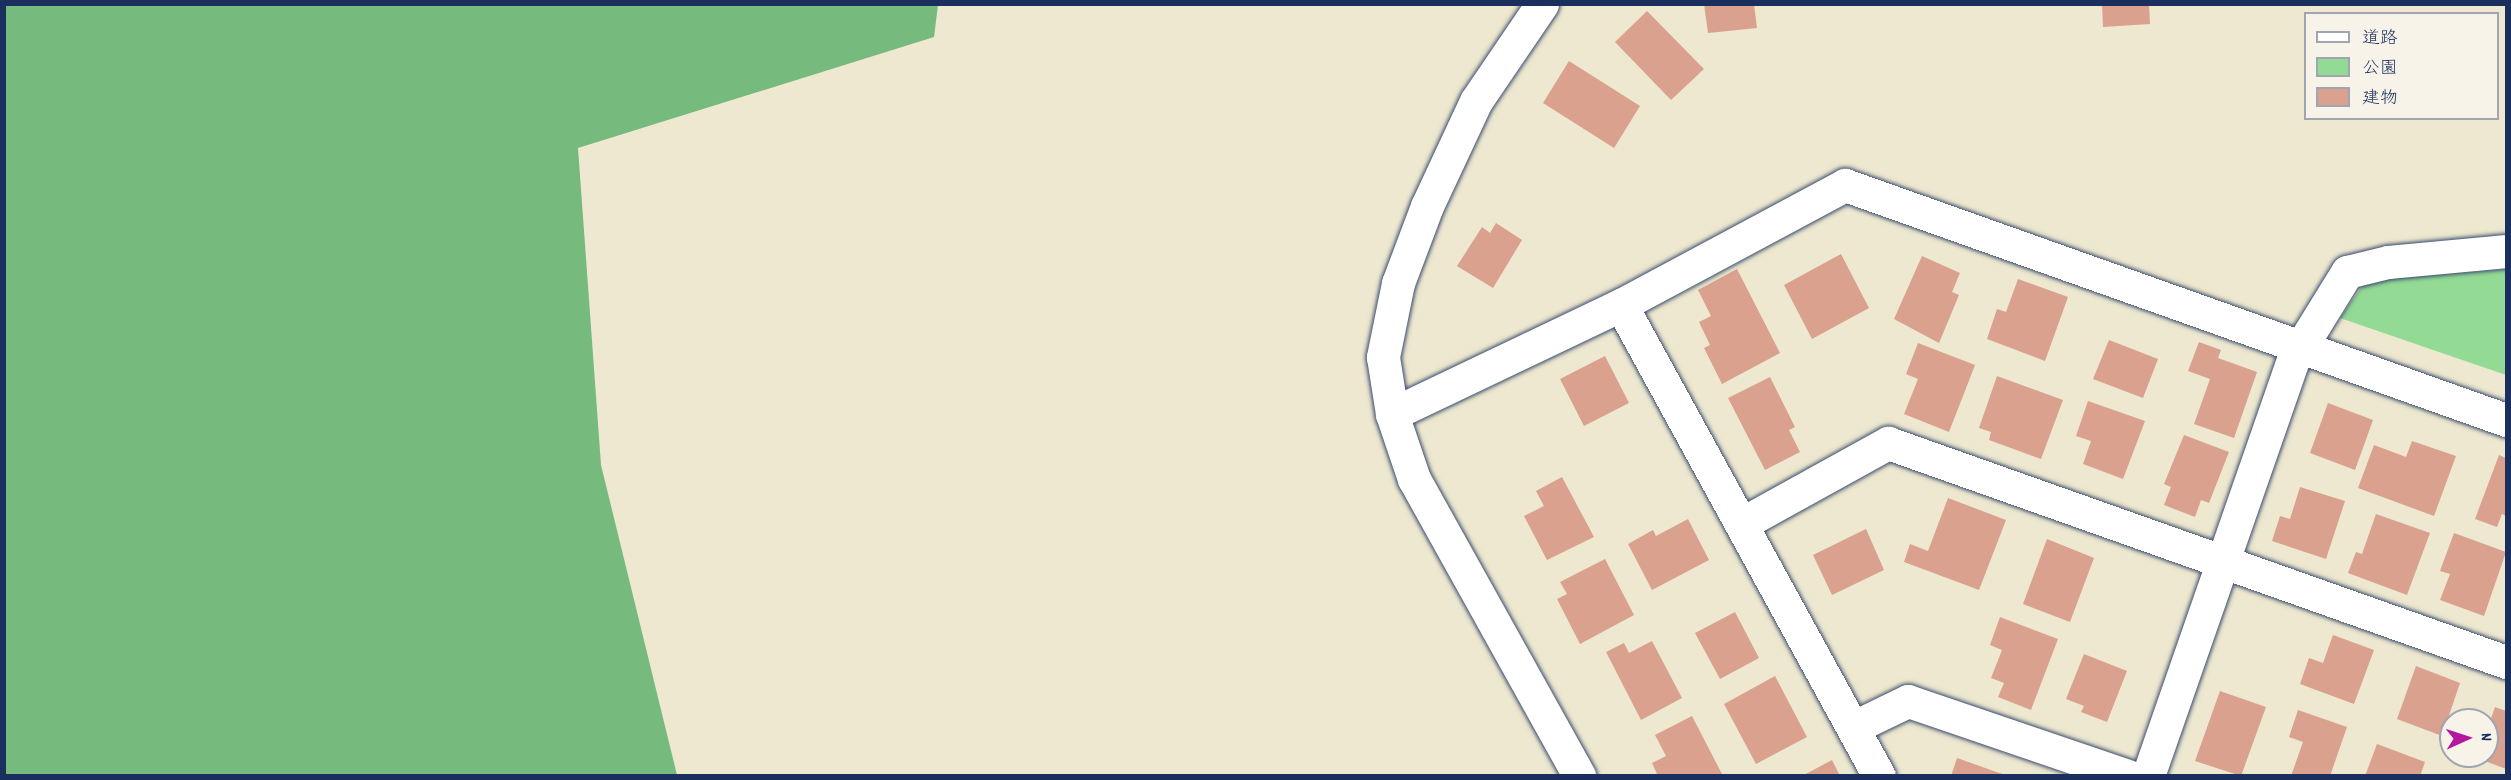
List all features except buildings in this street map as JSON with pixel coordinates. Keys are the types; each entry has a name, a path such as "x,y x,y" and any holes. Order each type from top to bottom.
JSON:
{"street":[{"path":"1542,4 1476,101 1398,283 1383,357 1392,414 1414,479 1579,776"},
{"path":"1392,414 1621,305 1845,186 2300,345 2506,420"},
{"path":"2148,776 2221,561 2300,345 2347,272 2388,262 2506,251"},
{"path":"1621,305 1743,523 1879,776"},
{"path":"1743,523 1888,443 2506,662"},
{"path":"1854,727 1908,701 2127,776"}],"green space":[{"path":"5,4 938,5 934,37 578,148 601,465 677,775 5,775"},
{"path":"2506,269 2506,375 2340,318 2366,281"}]}
